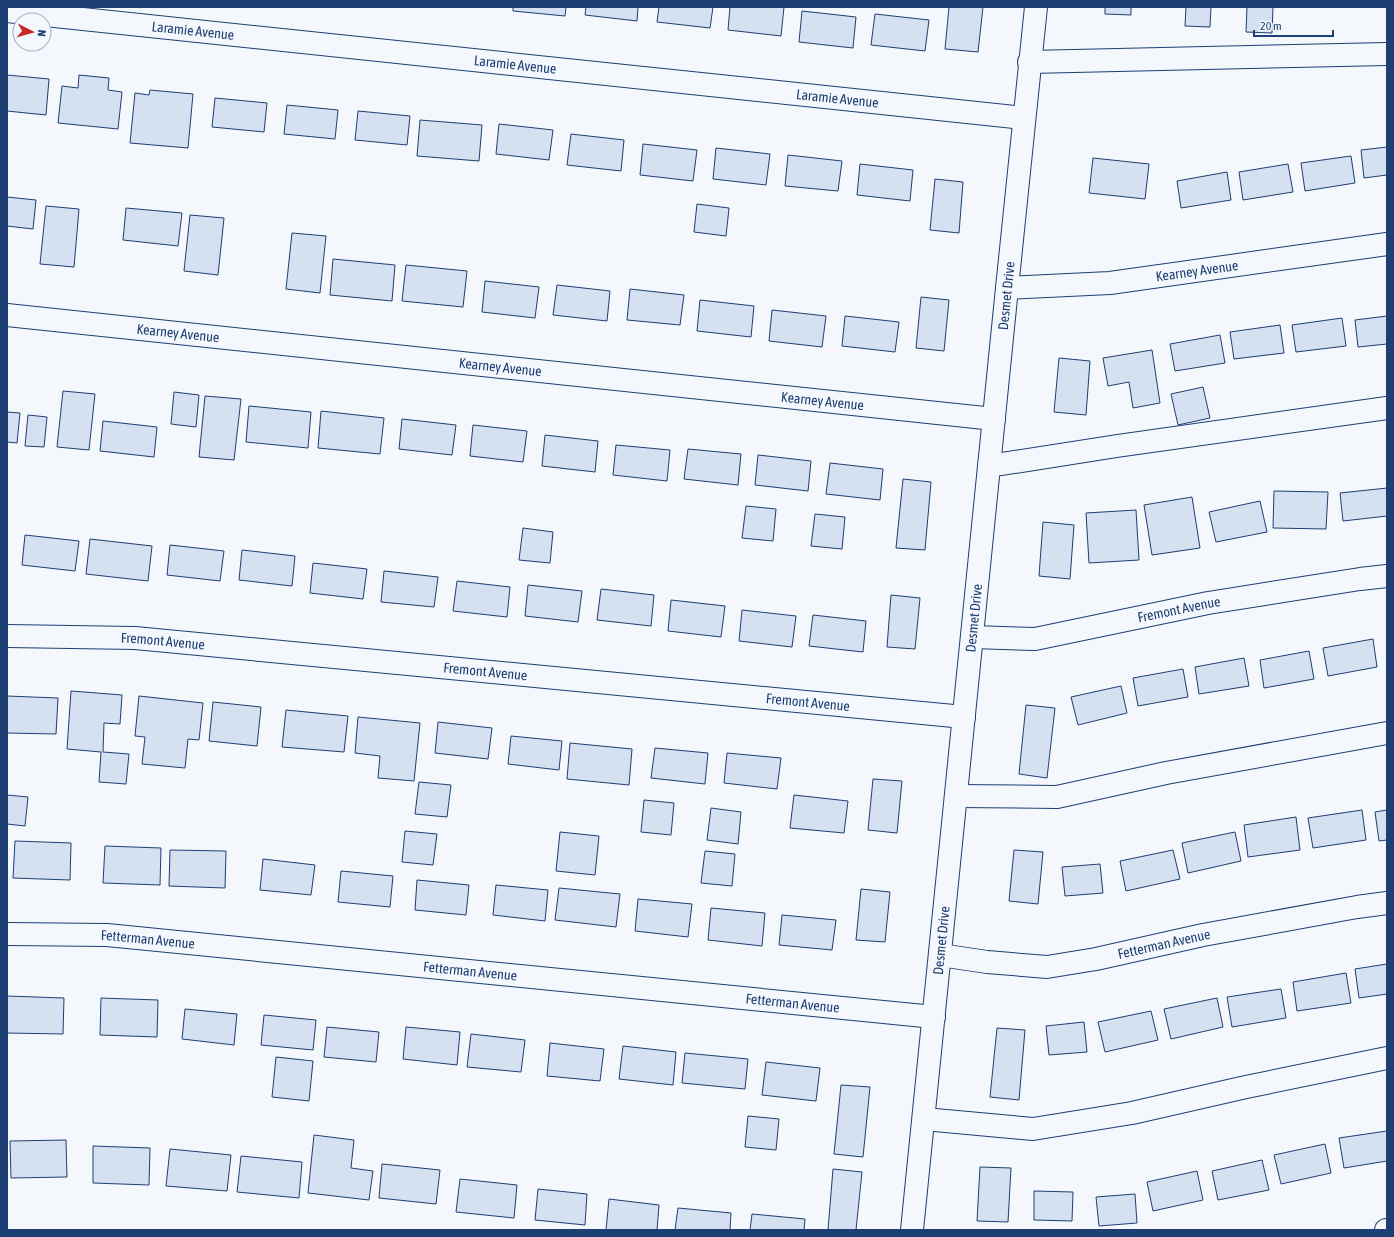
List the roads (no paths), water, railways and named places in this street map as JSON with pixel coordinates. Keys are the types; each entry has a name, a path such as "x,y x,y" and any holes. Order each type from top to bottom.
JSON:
{"street":[{"name":"Desmet Drive","path":"912,1230 1036,7"},
{"name":"Laramie Avenue","path":"7,12 1024,118"},
{"path":"1030,62 1387,54"},
{"name":"Kearney Avenue","path":"1007,288 1110,283 1387,244"},
{"name":"Kearney Avenue","path":"7,315 994,419"},
{"path":"989,466 1117,446 1387,408"},
{"name":"Fremont Avenue","path":"972,637 1035,639 1208,603 1387,576"},
{"name":"Fremont Avenue","path":"7,636 135,638 964,717"},
{"path":"956,796 1057,797 1166,773 1387,732"},
{"name":"Fetterman Avenue","path":"940,955 987,962 1046,966 1096,959 1203,935 1387,903"},
{"name":"Fetterman Avenue","path":"7,934 107,935 934,1017"},
{"path":"924,1119 1033,1129 1132,1113 1246,1087 1387,1058"}]}
